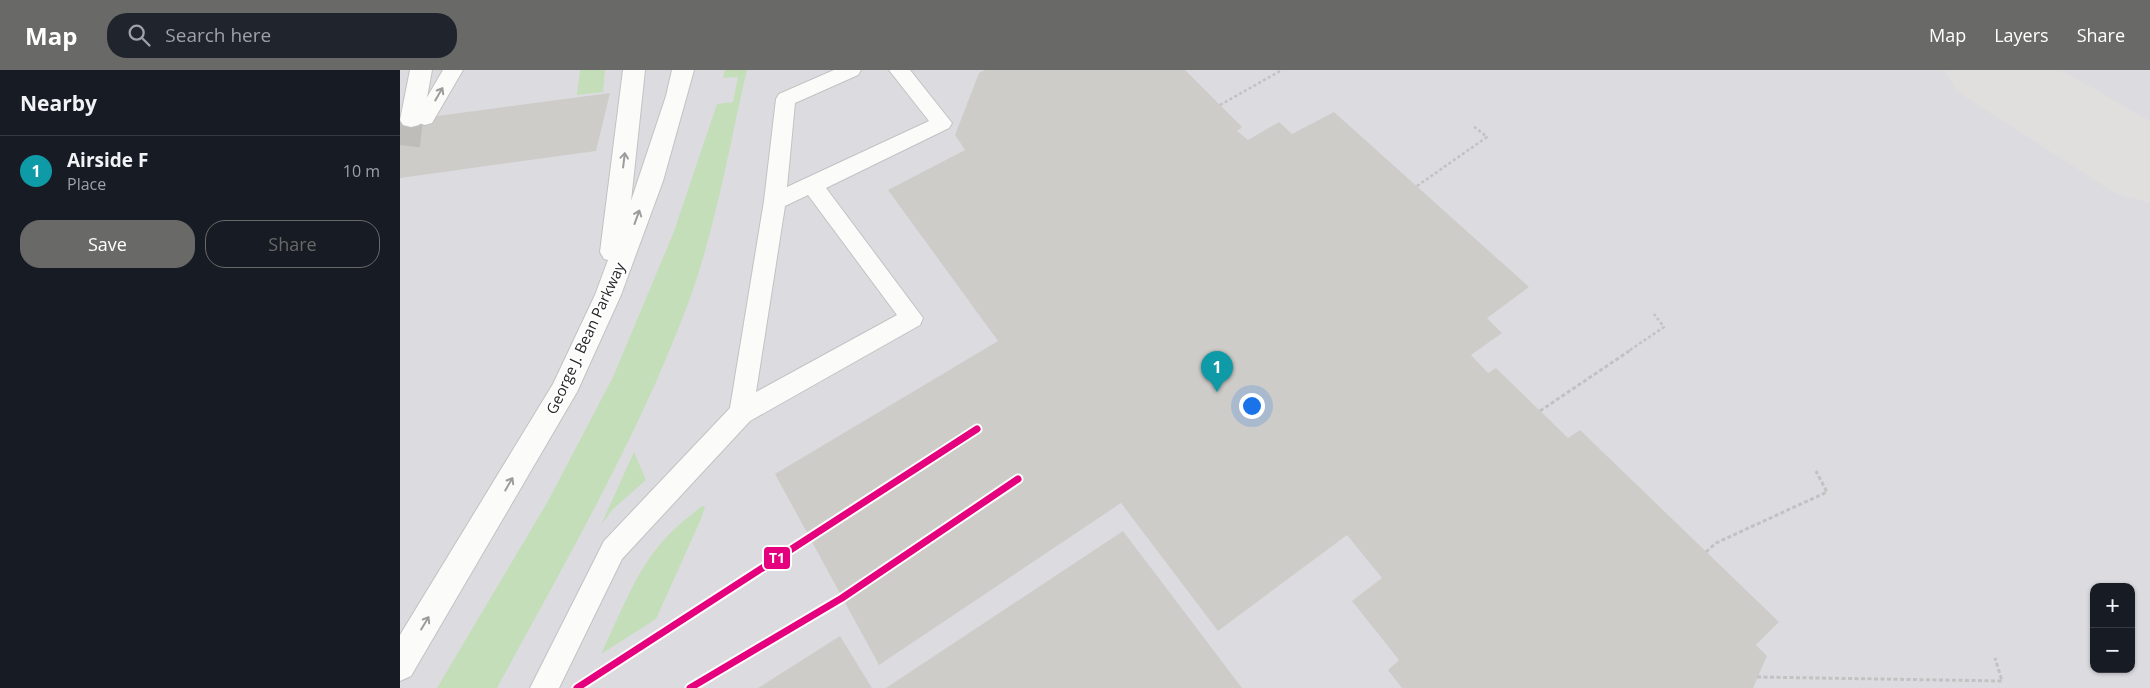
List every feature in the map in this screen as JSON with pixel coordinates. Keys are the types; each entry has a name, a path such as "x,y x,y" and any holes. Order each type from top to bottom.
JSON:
{"street":[{"path":"418,118 421,70"},
{"path":"608,295 634,70"},
{"name":"George J. Bean Parkway","path":"400,665 563,392 608,295 651,180 677,96 683,70"}],"lane":[{"path":"418,118 453,70"},
{"path":"741,413 775,201 786,99 851,70"},
{"path":"775,201 942,123 899,70"},
{"path":"544,688 612,550 741,413 912,318 812,185"}],"path":[{"path":"1220,105 1282,70"},
{"path":"1417,186 1487,137 1472,125"},
{"path":"1540,411 1664,327 1654,314"},
{"path":"1706,552 1716,543 1827,492 1816,470"},
{"path":"1757,678 2002,681 1995,658"}],"shaded area":[{"path":"400,70 2150,70 2150,688 400,688"}],"green space":[{"path":"580,70 605,70 603,92 577,95"},
{"path":"725,70 747,70 721,187 699,273 669,351 647,401 600,498 497,688 437,688 548,501 613,377 673,234 717,104 733,102 738,77 723,78"},
{"path":"634,452 646,480 613,509 601,525"},
{"path":"702,506 705,507 701,519 656,619 601,654 641,571 649,559 667,536"}],"building":[{"path":"985,70 1185,70 1242,127 1237,131 1248,140 1279,122 1292,134 1334,112 1529,287 1487,318 1502,333 1471,355 1488,373 1496,368 1568,438 1580,430 1779,622 1756,645 1767,656 1753,688 1402,688 1388,670 1399,660 1352,601 1382,578 1347,535 1218,631 1121,503 879,665 775,474 998,341 888,190 965,150 955,135 979,73"},
{"path":"610,93 596,151 400,178 400,121"},
{"path":"1123,531 1242,688 886,688"},
{"path":"840,636 872,688 758,688"}],"taxiway":[{"path":"1990,70 2150,167"}],"tunnel":[{"path":"408,146 411,119"}],"transit line":[{"name":"T1","path":"577,688 977,429"},
{"name":"T1","path":"690,688 842,598 1018,479"}],"place":[{"name":"Airside F","path":"1217,392"}]}
